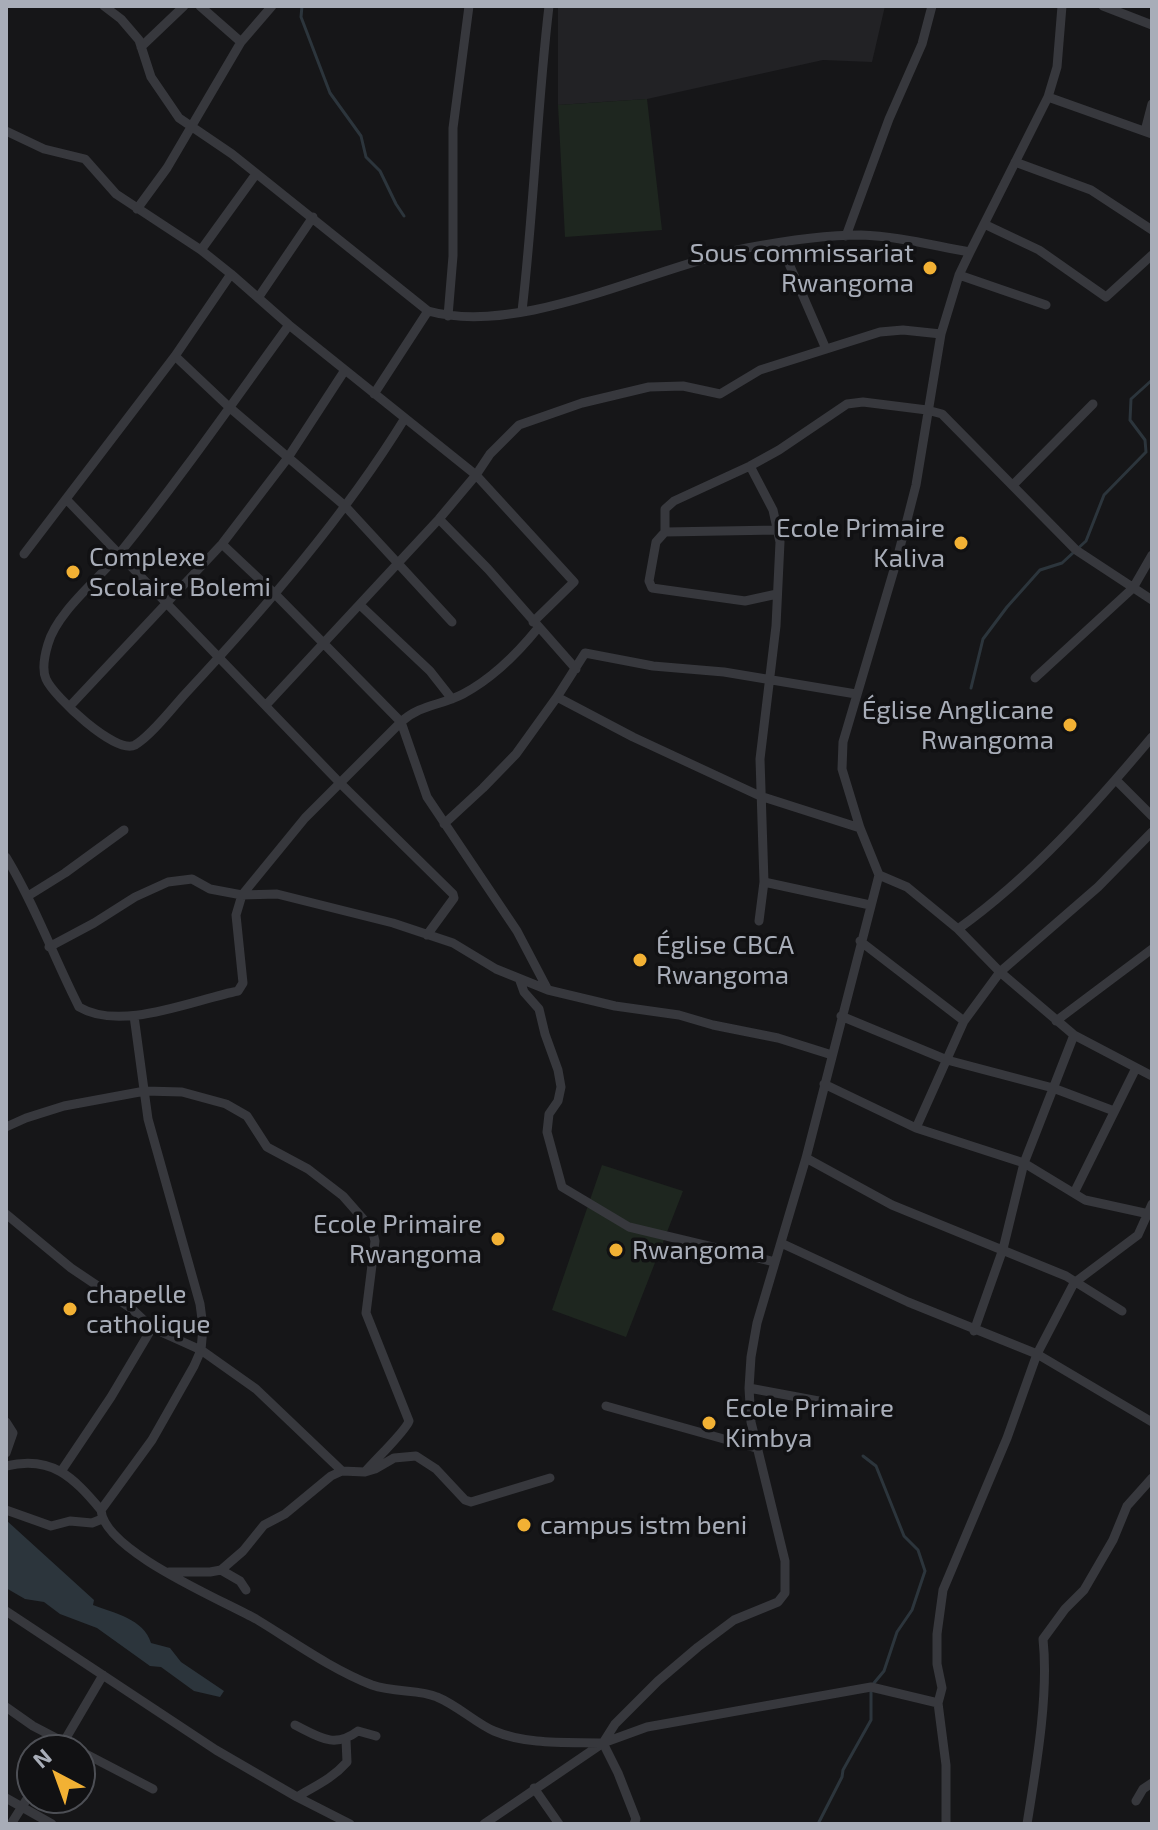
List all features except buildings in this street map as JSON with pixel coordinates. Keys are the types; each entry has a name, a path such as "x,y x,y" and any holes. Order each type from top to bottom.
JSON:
{"street":[{"path":"104,6 131,29 158,88 179,118 232,154 428,311 448,316 522,311 580,299 707,258 780,243 864,235 970,252"},
{"path":"141,47 184,6"},
{"path":"200,6 241,42"},
{"path":"137,209 167,168 241,42 272,6"},
{"path":"448,316 453,256 453,128 469,6"},
{"path":"522,311 549,6"},
{"path":"846,236 889,119 922,44 932,6"},
{"path":"603,1743 615,1724 698,1647 734,1620 778,1602 785,1593 785,1561 770,1492 756,1448 749,1388 757,1323 806,1158 879,875 860,828 842,769 843,742 916,485 941,334 959,275 1048,97 1057,67 1062,6"},
{"path":"1103,6 1152,25"},
{"path":"1048,97 1148,132 1152,104"},
{"path":"6,131 44,149 85,159 116,194 201,250 476,475 574,582 535,625 519,651 492,675 452,699 416,709 305,818 242,895 236,915 243,983 238,991 134,1016 113,1017 79,1007 28,896 6,857"},
{"path":"1015,162 1091,190 1152,230"},
{"path":"201,250 256,174"},
{"path":"258,298 313,217"},
{"path":"984,224 1039,250 1106,297 1152,255"},
{"path":"780,243 826,349"},
{"path":"24,554 175,356 231,274"},
{"path":"959,275 1046,305"},
{"path":"374,394 428,311"},
{"path":"289,325 118,555 61,620 47,646 44,670 47,681 85,722 121,746 135,745 219,657 274,593 345,506 405,418"},
{"path":"267,704 439,519 490,454 519,425 582,403 649,387 683,386 720,394 760,370 890,330 941,334"},
{"path":"175,356 287,459 345,506 452,622"},
{"path":"70,706 222,544 287,459 345,370"},
{"path":"777,594 745,601 649,586 656,542 665,532 667,506 779,450 847,404 863,402 942,414 1076,550 1152,600"},
{"path":"1014,484 1093,404"},
{"path":"750,466 773,510 778,530 777,594 763,731 760,796 764,882 759,921"},
{"path":"66,499 339,782 453,894 454,898 427,935"},
{"path":"439,519 488,569 576,669"},
{"path":"665,532 778,530"},
{"path":"222,544 401,722 427,797 517,931 548,990"},
{"path":"1035,678 1133,588 1152,555"},
{"path":"360,605 430,671 452,699"},
{"path":"444,824 516,754 585,653 653,666 724,672 856,694"},
{"path":"557,697 633,737 760,796 860,828"},
{"path":"958,929 1001,898 1116,780 1152,737"},
{"path":"1116,780 1152,816"},
{"path":"28,896 124,830"},
{"path":"916,1128 964,1021 1000,972 1098,887 1152,832"},
{"path":"879,875 907,887 1074,1035 1152,1076"},
{"path":"49,947 135,897 168,882 192,879 210,889 242,895 277,894 393,923 453,943 496,969 548,990 615,1006 679,1015 778,1038 832,1055"},
{"path":"764,882 870,905"},
{"path":"860,941 964,1021"},
{"path":"1056,1021 1152,949"},
{"path":"519,978 524,992 539,1009 560,1078 558,1101 549,1114 547,1132 562,1187 629,1227 775,1262"},
{"path":"6,1510 51,1526 70,1521 92,1523 102,1514 152,1440 201,1350 203,1327 200,1304 156,1151 134,1016"},
{"path":"841,1016 947,1060 1053,1088 1114,1111"},
{"path":"974,1331 1003,1249 1024,1163 1074,1035"},
{"path":"1074,1193 1136,1068"},
{"path":"824,1084 916,1128 1024,1163 1085,1200 1150,1211 1138,1235 1074,1283 1037,1354 1007,1438 943,1590 937,1634 937,1664 942,1688 938,1703 946,1765 946,1824"},
{"path":"6,1127 64,1106 145,1091 182,1092 226,1104 247,1116 267,1147 308,1169 343,1196 372,1229 375,1241 366,1313 409,1421 406,1429 365,1472"},
{"path":"806,1158 892,1205 1066,1276 1122,1311"},
{"path":"6,1214 71,1268 132,1309 152,1328 201,1350 256,1389 342,1471"},
{"path":"781,1243 974,1331 1037,1354 1152,1422"},
{"path":"62,1470 152,1328"},
{"path":"749,1388 824,1402"},
{"path":"606,1406 756,1448"},
{"path":"6,1422 13,1433 6,1453"},
{"path":"169,1572 221,1570 243,1551 264,1525 285,1514 331,1476 342,1471 365,1472 394,1458 416,1456 436,1469 465,1500 471,1502 550,1478"},
{"path":"6,1466 25,1464 62,1470 102,1514 122,1542 188,1586 229,1605 351,1676 396,1692 427,1692 453,1704 492,1731 522,1739 603,1743"},
{"path":"1027,1824 1037,1761 1046,1663 1043,1639 1084,1590 1113,1540 1127,1506 1152,1478"},
{"path":"221,1570 240,1581 246,1590"},
{"path":"6,1611 216,1750 350,1824"},
{"path":"68,1734 103,1675"},
{"path":"486,1823 511,1799 534,1788 603,1743 647,1727 871,1687 938,1703"},
{"path":"6,1707 44,1734"},
{"path":"295,1725 324,1739 346,1740 358,1731 376,1736"},
{"path":"297,1797 336,1775 347,1762 346,1740"},
{"path":"603,1743 636,1819 634,1824"},
{"path":"96,1759 153,1789"},
{"path":"1136,1801 1143,1789 1152,1783"},
{"path":"534,1788 559,1824"},
{"path":"33,1814 52,1824"}],"shaded area":[{"path":"558,6 885,6 872,62 823,60 647,99 558,105"},
{"path":"647,99 662,230 565,237 558,105"},
{"name":"Rwangoma","path":"602,1165 683,1191 626,1337 552,1310"},
{"path":"6,1520 94,1600 93,1605 135,1623 151,1643 170,1648 181,1662 224,1691 220,1697 194,1691 161,1667 150,1666 97,1628 60,1614 44,1602 25,1599 6,1588"}],"waterway":[{"path":"302,6 301,17 330,93 361,136 366,157 380,171 404,216"},
{"path":"971,688 983,639 1040,570 1062,563 1086,541 1104,495 1146,452 1145,440 1130,420 1131,399 1152,380"},
{"path":"863,1456 876,1466 904,1536 918,1550 925,1571 912,1610 897,1632 884,1671 874,1683"},
{"path":"818,1824 871,1720 871,1690"}],"place":[{"name":"Sous commissariat Rwangoma","path":"930,268"},
{"name":"Ecole Primaire Kaliva","path":"961,543"},
{"name":"Complexe Scolaire Bolemi","path":"73,572"},
{"name":"Église Anglicane Rwangoma","path":"1070,725"},
{"name":"Église CBCA Rwangoma","path":"640,960"},
{"name":"Ecole Primaire Rwangoma","path":"498,1239"},
{"name":"Rwangoma","path":"616,1250"},
{"name":"chapelle catholique","path":"70,1309"},
{"name":"Ecole Primaire Kimbya","path":"709,1423"},
{"name":"campus istm beni","path":"524,1525"}]}
